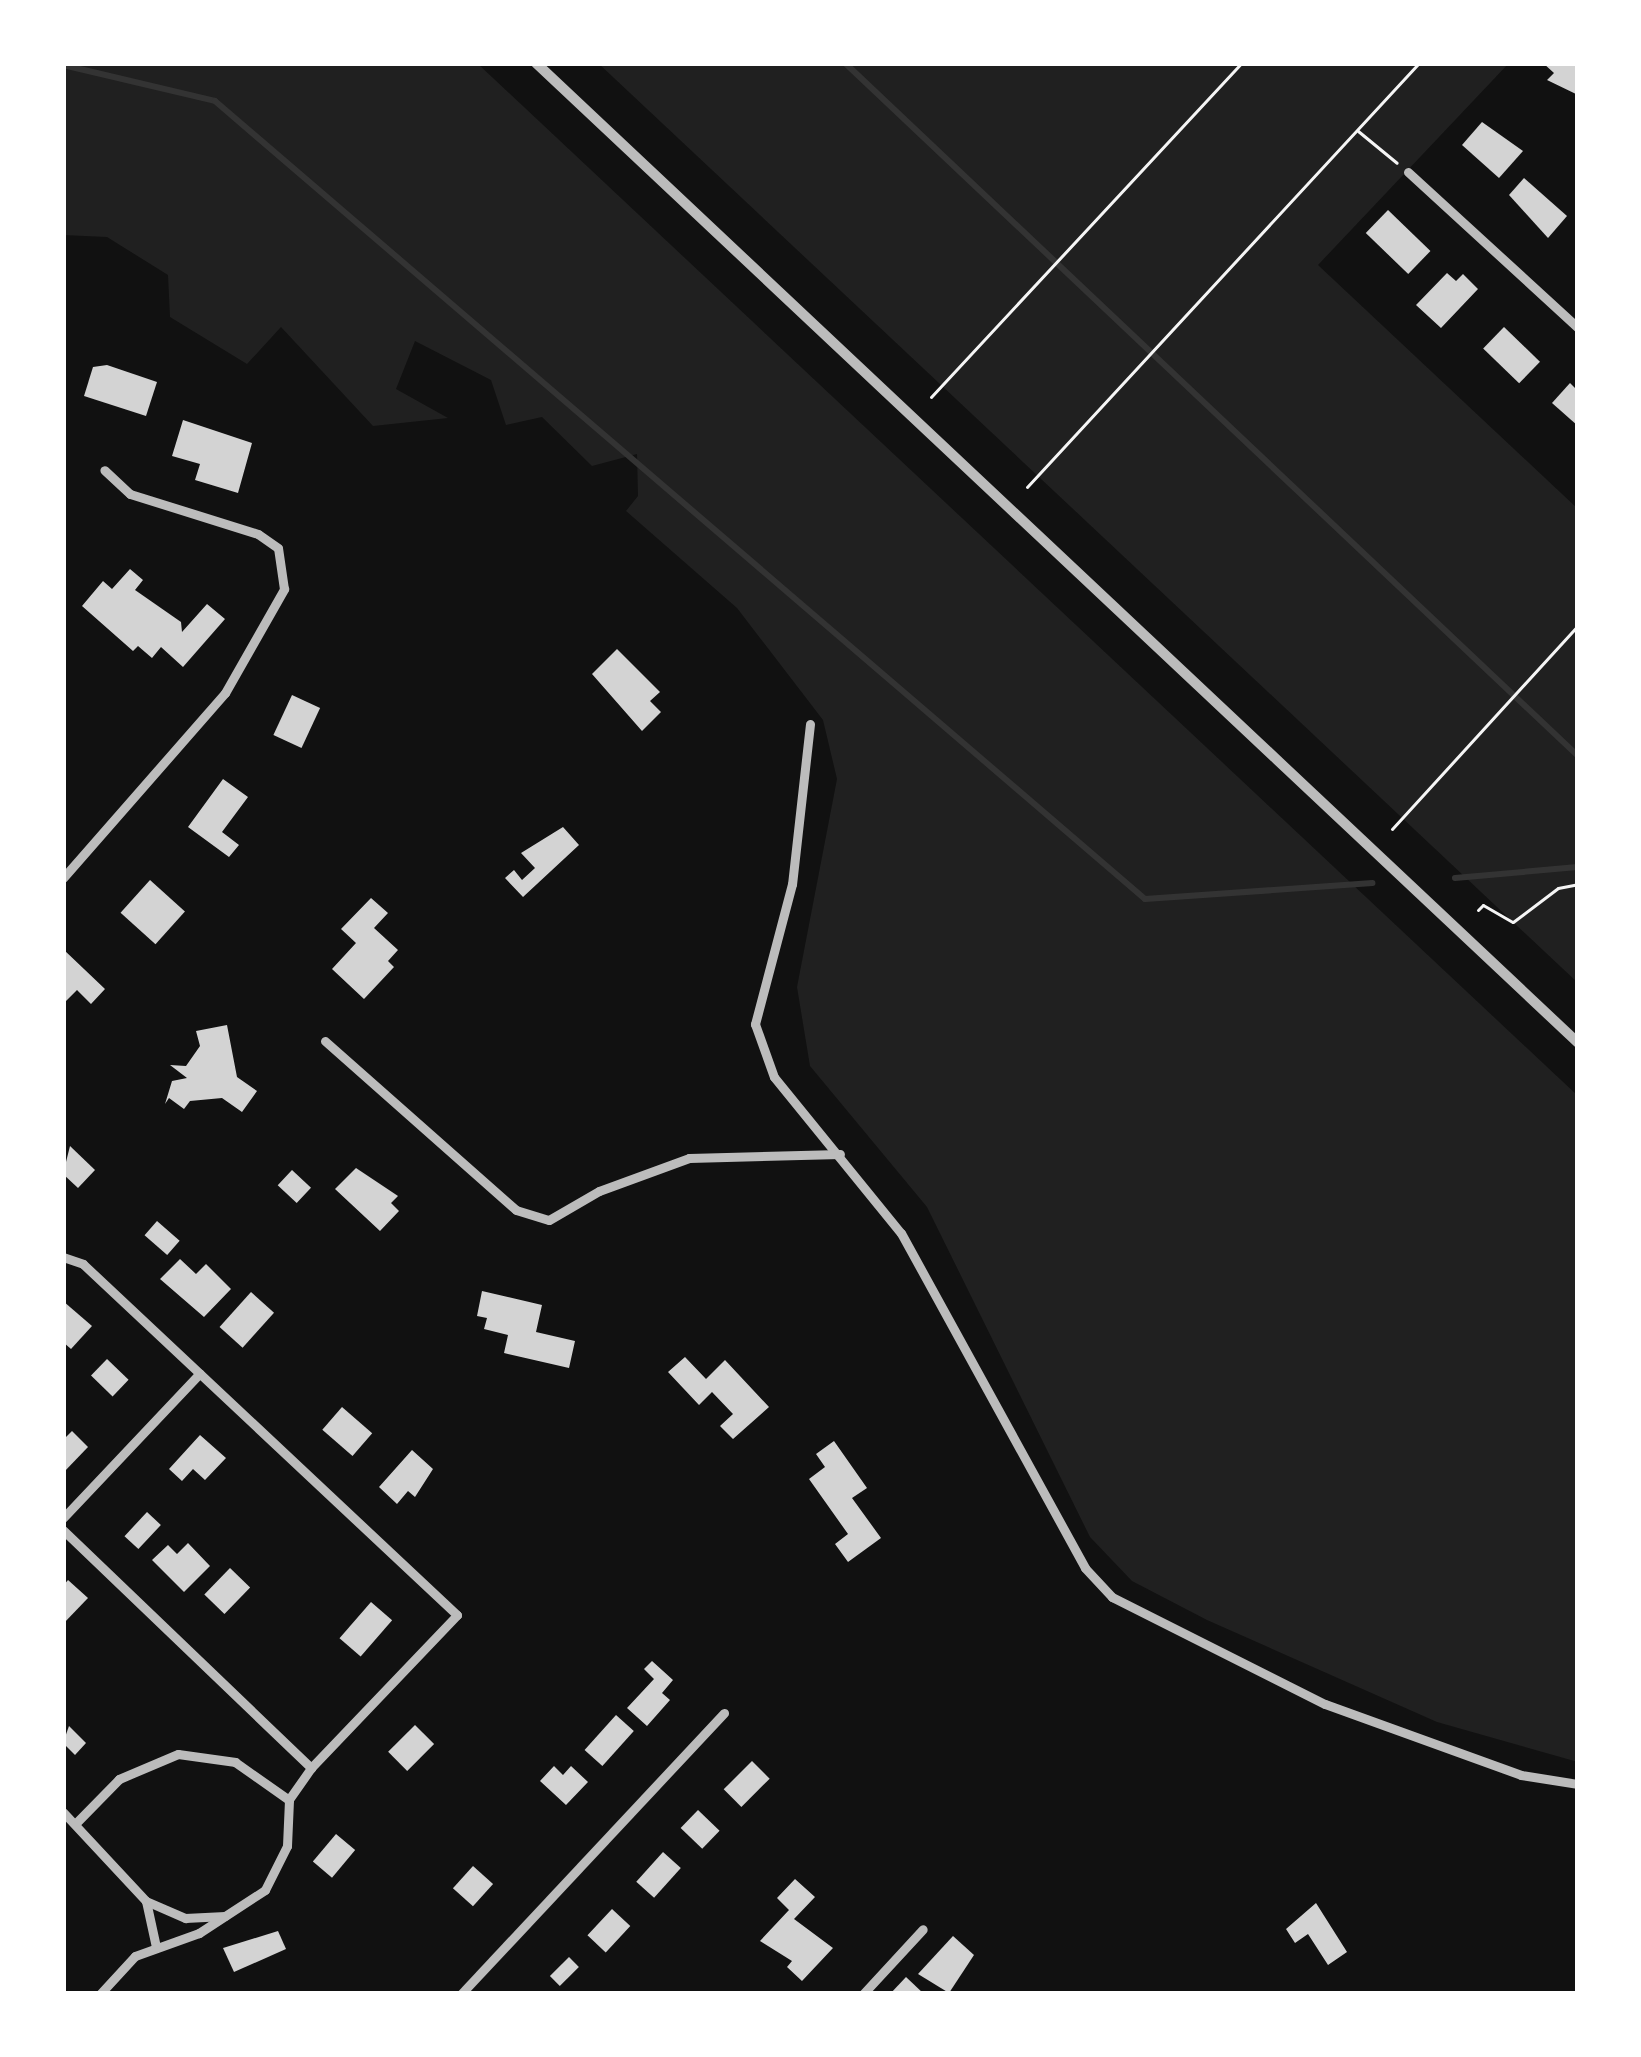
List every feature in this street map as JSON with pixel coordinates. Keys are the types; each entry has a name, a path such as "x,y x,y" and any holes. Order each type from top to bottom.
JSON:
{"street":[{"path":"536,63 1578,1043"},
{"path":"1408,172 1578,328"},
{"path":"63,878 225,693 265,630 286,566 278,548 258,534 130,494 104,470"},
{"path":"810,724 792,884 755,1024 774,1077 901,1232 1066,1538 1112,1597 1325,1704 1521,1775 1578,1784"},
{"path":"326,1041 516,1210 549,1220 599,1191 689,1158 840,1154"},
{"path":"63,1257 83,1264 458,1615 310,1768 289,1800 280,1867 266,1890 230,1915 135,1956 100,1994"},
{"path":"63,1518 200,1372"},
{"path":"63,1530 310,1768"},
{"path":"461,1994 724,1713"},
{"path":"75,1824 119,1778 178,1754 235,1762 289,1800"},
{"path":"63,1812 146,1901 185,1918 230,1915"},
{"path":"146,1901 156,1947"},
{"path":"862,1994 923,1929"}],"path":[{"path":"931,397 1241,63"},
{"path":"1027,488 1419,63"},
{"path":"1355,129 1408,172"},
{"path":"1392,829 1578,625"},
{"path":"1478,910 1484,904 1503,920 1520,920 1558,889 1578,884"}],"shaded area":[{"path":"63,63 477,63 1578,1096 1578,1762 1437,1722 1207,1620 1132,1581 1090,1537 927,1207 810,1066 797,987 837,779 823,720 737,608 626,511 638,496 637,454 592,466 542,417 506,425 491,380 415,341 396,389 448,418 373,426 281,327 247,364 170,317 168,275 107,237 63,235"},
{"path":"598,63 1509,63 1318,265 1578,509 1578,983"}],"building":[{"path":"1543,63 1578,63 1578,95 1547,80 1554,73"},
{"path":"1482,122 1523,151 1499,178 1462,145"},
{"path":"1524,178 1567,216 1548,238 1509,195"},
{"path":"1388,210 1430,251 1408,274 1366,233"},
{"path":"1447,273 1456,281 1463,274 1478,289 1441,328 1416,305"},
{"path":"1504,327 1540,362 1519,383 1483,349"},
{"path":"107,365 157,382 146,416 84,396 93,367"},
{"path":"1570,383 1578,391 1578,426 1552,403"},
{"path":"183,420 252,443 238,493 195,480 200,464 172,456"},
{"path":"130,569 143,580 135,590 181,622 182,632 207,604 225,619 183,667 161,647 152,658 138,646 133,651 82,606 103,581 112,589"},
{"path":"617,649 660,692 650,701 661,712 642,731 592,674"},
{"path":"292,695 320,708 302,748 273,735"},
{"path":"223,779 248,797 222,832 239,845 229,857 188,827"},
{"path":"563,827 579,845 523,897 505,878 514,870 522,880 535,868 521,853"},
{"path":"150,880 185,911 155,944 121,913"},
{"path":"371,898 388,913 374,928 398,950 388,961 394,967 364,999 332,969 356,943 341,929"},
{"path":"63,949 105,989 91,1004 77,990 63,1004"},
{"path":"227,1025 237,1077 257,1091 242,1112 222,1098 190,1101 184,1109 169,1098 165,1104 172,1081 187,1078 170,1065 186,1066 200,1046 196,1031"},
{"path":"70,1146 95,1170 78,1188 63,1174"},
{"path":"356,1168 398,1196 391,1203 399,1211 380,1231 335,1189"},
{"path":"292,1170 311,1188 297,1203 278,1185"},
{"path":"157,1221 180,1241 167,1255 145,1235"},
{"path":"180,1259 196,1274 206,1264 231,1289 204,1317 160,1279"},
{"path":"482,1291 542,1305 536,1332 575,1341 569,1368 504,1353 508,1335 484,1329 487,1318 477,1316"},
{"path":"251,1292 274,1313 243,1348 220,1327"},
{"path":"63,1301 92,1326 71,1349 63,1342"},
{"path":"685,1357 706,1379 725,1360 769,1407 733,1439 720,1426 733,1414 712,1392 699,1405 668,1372"},
{"path":"107,1359 129,1380 113,1396 91,1376"},
{"path":"342,1407 372,1433 353,1456 322,1430"},
{"path":"72,1431 88,1447 63,1473 63,1440"},
{"path":"200,1435 226,1458 205,1480 193,1469 182,1481 169,1469"},
{"path":"834,1441 867,1488 852,1498 881,1538 848,1562 835,1544 848,1534 809,1479 825,1467 816,1454"},
{"path":"412,1450 433,1469 415,1497 408,1491 397,1504 379,1487"},
{"path":"147,1512 161,1525 138,1549 124,1536"},
{"path":"188,1543 210,1566 184,1592 152,1560 168,1545 177,1554"},
{"path":"230,1568 250,1587 224,1614 204,1595"},
{"path":"68,1580 88,1598 63,1624 63,1586"},
{"path":"371,1602 392,1620 361,1657 340,1638"},
{"path":"652,1661 673,1680 662,1693 670,1700 647,1726 627,1708 654,1679 644,1669"},
{"path":"616,1715 634,1731 602,1766 585,1750"},
{"path":"415,1725 434,1744 407,1771 388,1752"},
{"path":"69,1726 86,1743 75,1755 63,1743"},
{"path":"752,1761 770,1779 741,1807 724,1789"},
{"path":"554,1766 563,1775 571,1766 588,1782 566,1805 540,1781"},
{"path":"698,1810 720,1831 702,1849 681,1828"},
{"path":"336,1834 355,1850 332,1878 313,1862"},
{"path":"663,1852 681,1868 654,1898 636,1882"},
{"path":"473,1866 493,1884 473,1906 453,1888"},
{"path":"795,1879 815,1897 794,1919 833,1948 802,1981 787,1967 792,1961 760,1941 789,1910 777,1898"},
{"path":"1316,1903 1347,1952 1328,1965 1308,1934 1295,1943 1286,1929"},
{"path":"612,1909 630,1926 606,1952 587,1935"},
{"path":"278,1931 286,1949 234,1972 223,1948"},
{"path":"953,1936 974,1955 949,1993 918,1974"},
{"path":"569,1957 579,1967 560,1986 550,1976"},
{"path":"906,1977 924,1994 890,1994"}],"waterway":[{"path":"845,63 1578,756"},
{"path":"63,65 215,101 1145,899 1372,883"},
{"path":"1455,878 1578,867"}]}
